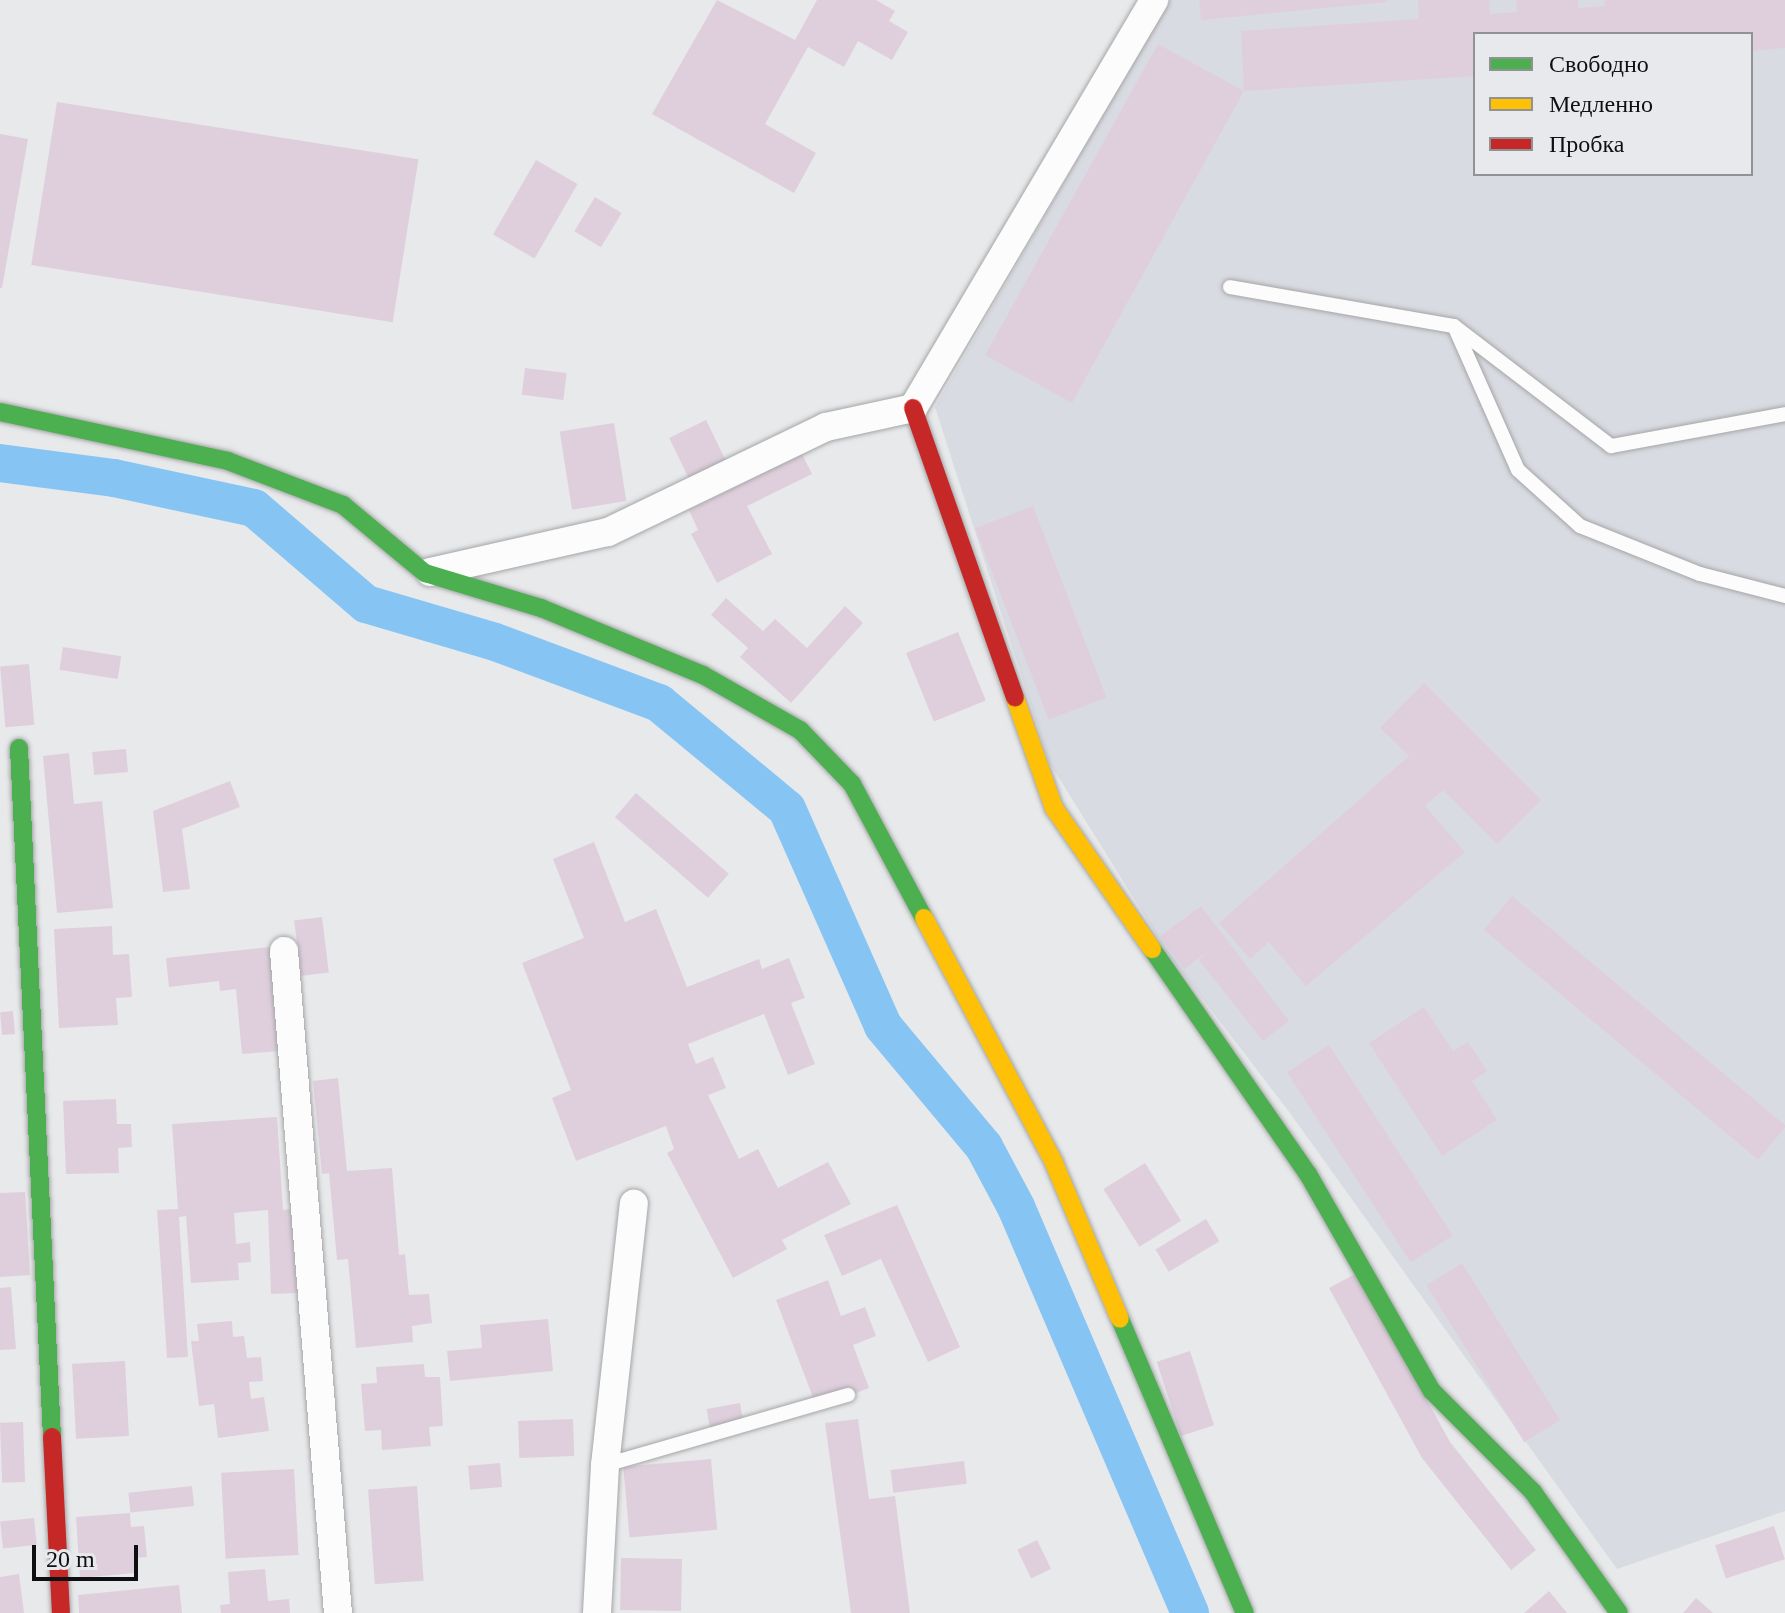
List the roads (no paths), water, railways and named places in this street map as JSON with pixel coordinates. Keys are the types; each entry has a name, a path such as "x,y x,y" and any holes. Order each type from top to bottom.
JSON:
{"street":[{"path":"425,573 608,532 826,427 913,408 1154,0"},
{"path":"913,408 1054,808 1308,1174 1432,1391 1533,1492 1619,1613"},
{"path":"0,412 228,461 343,505 425,573 541,608 703,675 800,730 852,784 1054,1163 1245,1613"},
{"path":"19,748 61,1613"},
{"path":"284,951 338,1613"},
{"path":"597,1613 605,1465 634,1204"}],"lane":[{"path":"1230,287 1454,326 1611,446 1785,414"},
{"path":"1454,326 1518,470 1580,526 1700,574 1785,596"},
{"path":"605,1465 848,1395"}],"waterway":[{"path":"0,463 114,478 254,508 366,604 495,642 659,703 787,809 883,1026 984,1147 1016,1207 1190,1613"}]}
